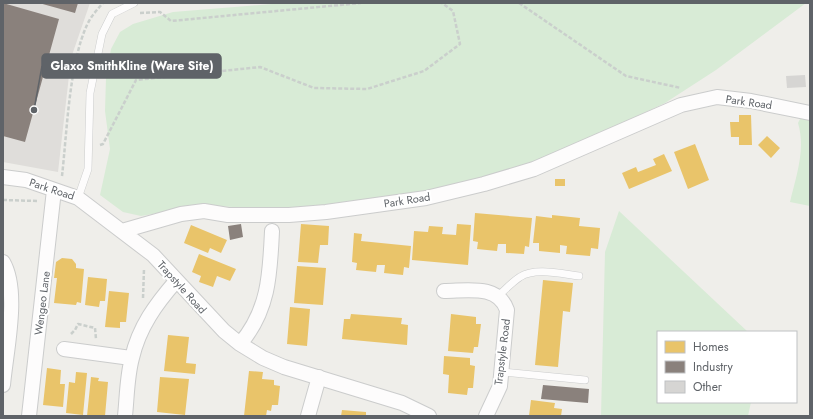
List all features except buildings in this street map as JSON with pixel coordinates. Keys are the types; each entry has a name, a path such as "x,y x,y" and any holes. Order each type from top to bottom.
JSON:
{"street":[{"name":"Park Road","path":"3,177 26,180 56,195 78,198 122,231 181,214 204,211 228,215 289,215 359,208 426,198 484,184 534,169 682,105 717,97 751,101 810,113"},
{"name":"Wengeo Lane","path":"29,416 56,195"},
{"name":"Trapstyle Road","path":"122,231 153,255 224,331 240,344 263,358 402,404 429,416"},
{"path":"240,344 254,327 263,302 270,269 272,231"},
{"path":"3,262 9,275 12,295 3,385"},
{"path":"125,416 131,358 137,340 151,312 176,281"},
{"path":"444,291 482,290 498,296"},
{"name":"Trapstyle Road","path":"486,416 495,400 502,372 507,310 504,302 498,296"},
{"path":"66,343 131,358"},
{"path":"308,416 319,377"}],"lane":[{"path":"78,198 88,169 90,149 90,93 102,34 112,14 135,6"},
{"path":"498,296 520,277 527,274 539,273 580,276"},
{"path":"502,372 585,380"}],"path":[{"path":"3,200 56,195 75,65 87,26 95,12 103,3"},
{"path":"135,6 138,13 160,12 171,21 360,3"},
{"path":"90,149 103,144 136,80 260,67 314,88 367,89 424,71 460,44 453,11 442,3"},
{"path":"519,3 626,76 687,90"},
{"path":"142,304 144,267"},
{"path":"66,343 76,330 78,324 95,328 98,343"}],"shaded area":[{"path":"3,3 90,3 71,58 58,172 3,162"}],"green space":[{"path":"284,3 806,3 716,70 665,103 533,165 411,196 302,212 205,205 141,216 123,212 100,195 110,149 105,111 106,78 111,49 120,32 133,24 173,12"},
{"path":"807,116 810,117 810,206 790,202 801,153 798,123 800,119"},
{"path":"619,211 747,331 657,331 657,403 751,403 748,416 601,416 605,252"}],"place":[{"name":"Glaxo SmithKline (Ware Site)","path":"34,110"}]}
